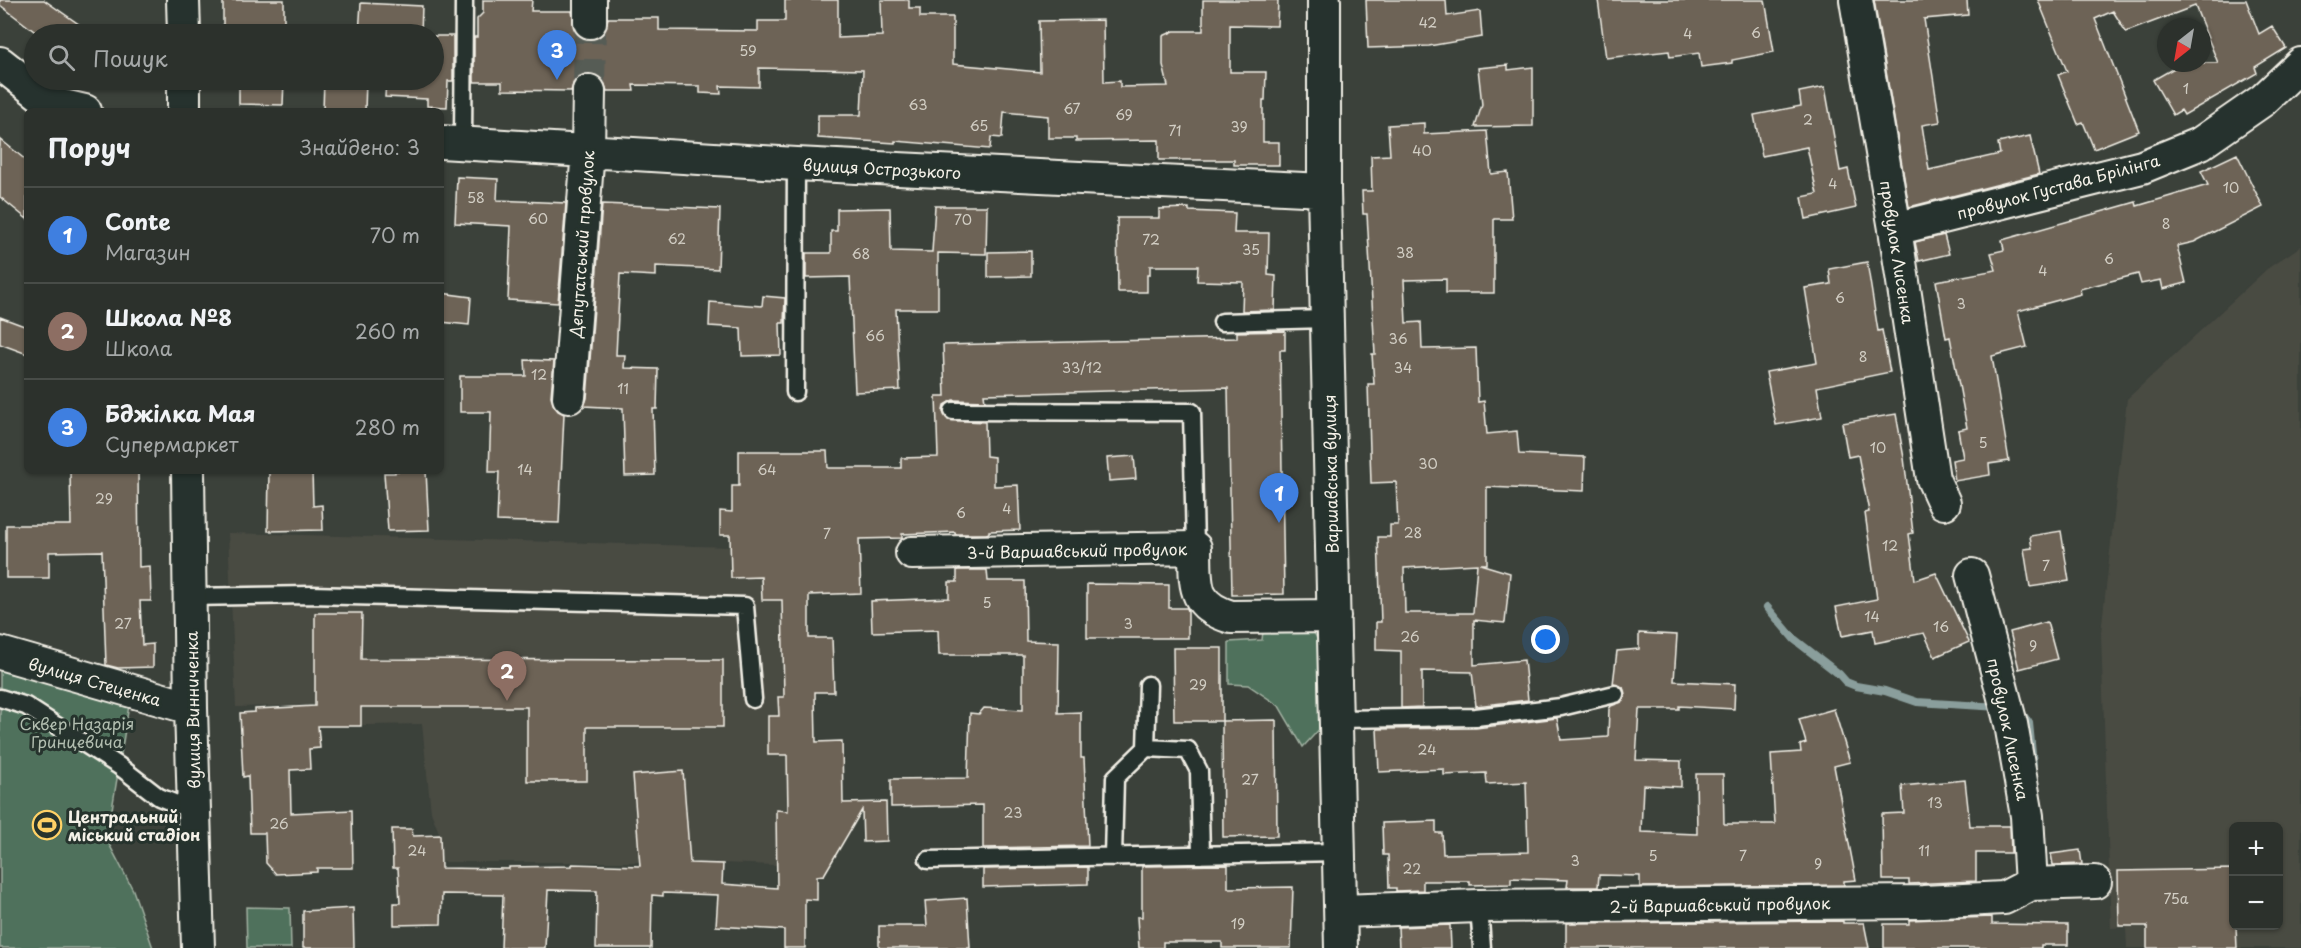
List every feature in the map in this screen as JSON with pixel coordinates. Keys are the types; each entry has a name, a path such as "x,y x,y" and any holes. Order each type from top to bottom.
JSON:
{"street":[{"path":"183,0 184,24"},
{"name":"Варшавська вулиця","path":"1324,0 1324,190 1341,948"},
{"name":"провулок Лисенка","path":"1856,0 1895,230 1933,478 1944,504"},
{"name":"провулок Густава Брілінга","path":"1895,230 2142,167 2201,143 2263,100 2301,64"},
{"path":"3,74 24,87"},
{"path":"29,90 56,107"},
{"path":"184,90 184,108"},
{"name":"Депутатський провулок","path":"569,397 588,150 589,91"},
{"name":"вулиця Острозького","path":"452,143 796,164 1324,190"},
{"name":"вулиця Винниченка","path":"188,474 191,708 198,948"},
{"name":"3-й Варшавський провулок","path":"912,553 1194,548 1196,590 1204,603 1216,612 1231,617 1334,616"},
{"name":"провулок Лисенка","path":"1972,575 2008,710 2027,816 2031,884"},
{"name":"вулиця Стеценка","path":"0,653 191,708"},
{"name":"2-й Варшавський провулок","path":"1341,911 1479,906 1923,902 2004,898 2031,884 2095,882"}],"lane":[{"path":"452,143 464,0"},
{"path":"795,392 796,164"},
{"path":"1222,322 1327,319"},
{"path":"953,411 1192,412 1194,548"},
{"path":"189,597 311,595 745,606 753,699"},
{"path":"1113,856 1115,778 1146,748 1148,685"},
{"path":"1336,718 1476,717 1561,707 1615,694"},
{"path":"0,698 26,706 119,766 159,797 194,811"},
{"path":"1146,748 1188,750 1199,771 1201,855"},
{"path":"928,860 1340,852"},
{"path":"1479,906 1482,948"}],"shaded area":[{"path":"2301,246 2301,948 2127,948 2126,927 2111,928 2101,633 2127,399 2267,269"},
{"path":"228,533 731,547 732,578 761,577 762,600 782,600 784,697 778,698 779,716 768,717 768,755 787,755 788,811 776,811 777,865 694,862 441,862 440,835 431,812 422,724 315,726 315,705 236,707"}],"green space":[{"path":"1263,631 1313,631 1322,648 1324,724 1303,747 1279,706 1248,685 1229,684 1229,642 1262,640"},
{"name":"Центральний міський стадіон","path":"0,662 130,699 107,840 133,890 153,948 0,948"},
{"path":"246,907 290,908 291,948 247,948"}],"building":[{"path":"0,0 44,0 79,24 25,24 0,5"},
{"path":"223,0 284,0 284,24 223,24"},
{"path":"483,0 532,0 531,11 572,11 575,31 581,37 589,40 598,38 605,31 608,18 659,18 659,30 758,31 758,21 785,21 785,0 838,0 838,38 882,36 881,0 909,0 909,8 920,8 920,17 953,17 953,64 1040,72 1039,21 1103,20 1104,82 1120,81 1120,87 1168,86 1163,65 1163,36 1174,31 1203,31 1203,0 1278,0 1277,26 1230,25 1230,72 1266,72 1263,142 1279,142 1279,165 1234,165 1234,160 1159,160 1159,140 1076,141 1076,138 1048,138 1048,116 1004,112 1002,138 991,137 990,149 895,141 895,143 818,138 818,115 861,115 863,70 759,68 759,87 720,86 721,94 700,93 700,86 633,85 634,91 607,91 599,76 589,73 581,75 574,81 571,91 502,90 502,82 474,82 474,37 477,37 477,19 483,13"},
{"path":"1366,0 1446,0 1447,16 1480,11 1482,37 1429,46 1368,48"},
{"path":"1598,0 1765,0 1774,52 1732,60 1732,63 1701,67 1699,53 1670,57 1669,51 1606,58"},
{"path":"1874,0 1967,0 1968,15 1924,19 1940,122 1922,125 1929,170 2000,154 1998,143 2030,136 2039,174 1909,207"},
{"path":"2038,0 2246,0 2259,34 2272,26 2286,48 2255,67 2257,73 2184,115 2181,110 2173,115 2153,80 2167,72 2211,72 2211,63 2218,63 2211,46 2211,18 2200,18 2195,6 2163,18 2157,18 2157,20 2126,32 2113,11 2095,19 2139,131 2094,149 2083,122 2078,124 2058,75 2067,71"},
{"path":"361,3 422,6 421,24 360,24"},
{"path":"444,36 453,36 453,81 448,81 447,107 427,106 427,99 385,97 385,90 444,90"},
{"path":"1508,65 1508,70 1533,67 1533,126 1475,127 1482,105 1478,68"},
{"path":"1825,87 1840,171 1848,169 1856,208 1806,219 1802,197 1817,194 1807,147 1762,156 1754,115 1801,106 1799,92"},
{"path":"239,90 284,90 283,105 239,104"},
{"path":"324,90 366,90 365,108 323,108"},
{"path":"1424,123 1424,134 1487,131 1491,174 1508,172 1512,219 1494,219 1494,293 1446,293 1446,279 1404,280 1406,323 1421,322 1422,349 1476,348 1478,402 1484,401 1487,434 1517,431 1519,454 1585,457 1584,491 1487,487 1487,564 1480,564 1510,573 1505,623 1474,620 1474,665 1524,660 1528,700 1476,706 1472,672 1422,671 1422,707 1401,708 1401,651 1376,650 1376,622 1381,622 1378,537 1390,537 1390,525 1398,525 1396,482 1371,483 1368,384 1374,384 1372,354 1375,354 1367,214 1363,214 1362,191 1372,191 1371,156 1390,155 1388,125","holes":["1477,564 1473,613 1405,613 1404,568"]},
{"path":"0,139 24,159 24,217 0,197"},
{"path":"2237,154 2263,207 2194,242 2177,246 2186,283 2163,289 2161,280 2141,284 2138,274 2080,289 2081,294 2018,311 2027,347 1992,356 2009,461 1989,464 1990,475 1955,481 1952,460 1963,458 1958,430 1967,428 1950,337 1946,338 1936,281 1996,270 1991,253 2004,250 2002,240 2136,202 2137,206 2208,185 2201,171"},
{"path":"457,177 498,179 497,200 566,203 558,303 508,300 511,226 455,223"},
{"path":"602,204 720,209 718,269 656,266 656,276 620,274 616,355 625,355 624,368 658,369 657,409 653,409 655,475 625,476 623,408 584,406 587,398"},
{"path":"935,206 987,206 986,254 938,253 938,309 896,309 900,390 855,392 850,277 806,278 806,253 831,253 831,231 837,231 837,209 890,208 891,251 932,252"},
{"path":"1189,208 1189,211 1235,213 1234,233 1269,233 1268,275 1276,276 1275,310 1242,311 1243,282 1197,281 1198,266 1150,266 1150,275 1147,275 1147,292 1118,292 1117,218 1159,218 1159,209"},
{"path":"1944,235 1949,254 1919,261 1915,242"},
{"path":"1031,251 1031,276 988,277 988,252"},
{"path":"1867,262 1878,331 1882,330 1890,372 1817,387 1822,417 1776,425 1766,372 1817,363 1805,288 1831,284 1829,269"},
{"path":"444,293 471,297 469,325 444,322"},
{"path":"763,296 785,298 784,323 780,323 781,355 742,356 741,328 709,326 710,302 762,306"},
{"path":"0,317 24,326 24,353 0,344"},
{"path":"1285,331 1285,350 1280,350 1284,594 1232,595 1228,388 984,394 985,401 953,400 944,405 943,412 948,420 985,422 986,456 994,457 994,486 1018,485 1020,530 989,531 986,534 955,534 955,532 902,534 902,538 859,539 861,593 809,595 809,638 832,638 834,692 815,692 816,742 842,741 843,803 886,802 887,841 863,842 862,810 824,875 817,876 817,900 805,899 805,948 784,948 784,930 716,926 718,895 663,893 663,896 652,895 651,948 596,948 597,891 548,890 545,948 501,948 503,895 442,894 441,924 394,925 394,903 400,903 398,868 393,868 392,829 412,829 413,836 440,835 441,868 509,869 509,867 572,866 572,864 640,866 633,775 683,771 690,863 723,864 722,884 777,888 776,810 788,811 787,755 768,755 768,716 779,716 778,697 784,697 782,600 762,600 761,577 731,578 730,535 720,535 720,511 732,512 732,486 739,486 739,451 827,451 828,468 901,468 901,458 938,457 936,396 945,396 943,345 1237,338 1237,332"},
{"path":"525,360 554,361 551,396 558,411 564,414 559,523 497,521 499,472 489,472 491,412 460,412 460,376 526,376"},
{"path":"1896,414 1913,533 1909,534 1915,580 1936,573 1969,642 1935,657 1924,633 1875,643 1873,630 1842,636 1836,607 1877,599 1865,513 1869,512 1858,455 1848,457 1842,423"},
{"path":"1134,456 1136,479 1109,481 1107,458"},
{"path":"70,474 138,474 139,567 150,566 151,601 140,601 142,645 153,644 153,667 118,668 106,665 102,551 49,552 49,578 6,578 6,525 71,525"},
{"path":"269,474 312,474 313,506 322,505 323,530 268,531"},
{"path":"384,474 426,474 429,530 388,531"},
{"path":"2061,531 2069,581 2030,587 2024,549 2032,548 2030,536"},
{"path":"957,570 987,570 988,581 1025,581 1026,641 1059,642 1058,713 1081,712 1081,758 1084,758 1088,846 983,848 983,805 891,807 891,779 968,778 970,713 979,714 984,708 1023,710 1023,655 939,655 938,630 872,632 871,601 949,598 949,582 957,582"},
{"path":"1087,584 1169,585 1169,608 1187,608 1188,638 1087,638"},
{"path":"315,613 362,613 361,659 723,660 723,727 587,727 587,781 527,781 527,707 361,707 361,726 318,726 320,748 309,749 310,769 290,770 291,813 352,810 353,868 317,868 317,872 276,874 266,863 265,833 250,833 248,776 243,777 240,713 255,712 255,709 315,706"},
{"path":"2047,622 2057,659 2019,669 2010,632"},
{"path":"1639,633 1677,635 1674,681 1735,684 1734,709 1679,706 1679,709 1639,709 1636,760 1681,761 1681,787 1643,785 1641,832 1697,834 1696,774 1723,774 1724,824 1775,824 1771,754 1801,752 1800,745 1806,743 1799,719 1834,709 1850,762 1834,766 1856,880 1844,881 1844,885 1640,887 1640,876 1599,875 1598,887 1567,887 1568,880 1511,878 1511,884 1470,885 1470,881 1423,881 1423,890 1396,891 1396,888 1389,888 1388,855 1383,855 1382,823 1436,821 1436,833 1442,833 1443,854 1528,852 1526,782 1487,784 1486,773 1444,775 1444,769 1379,772 1377,729 1476,728 1557,718 1561,740 1608,737 1609,709 1622,702 1625,696 1623,687 1613,684 1617,651 1639,649"},
{"path":"1173,648 1222,648 1222,721 1174,721"},
{"path":"1276,720 1277,836 1223,837 1222,721"},
{"path":"1965,780 1970,826 2010,826 2011,853 1976,853 1976,881 1909,884 1909,880 1883,880 1882,814 1904,813 1902,786"},
{"path":"2080,850 2082,864 2053,865 2051,854"},
{"path":"1228,865 1228,888 1293,887 1291,948 1222,948 1222,942 1163,942 1163,948 1139,948 1137,917 1142,917 1142,866"},
{"path":"1088,867 1088,884 983,887 983,869"},
{"path":"2229,869 2229,930 2236,930 2237,948 2147,948 2147,926 2119,926 2118,871"},
{"path":"967,898 970,948 879,948 879,926 927,926 925,901"},
{"path":"353,908 354,948 303,948 303,911"},
{"path":"1992,917 1992,924 2068,925 2068,945 2041,945 2041,948 1884,948 1884,924 1909,924 1909,920"},
{"path":"1843,921 1843,923 1864,923 1869,948 1566,948 1566,923"},
{"path":"1450,925 1451,948 1399,948 1398,927"}],"waterway":[{"path":"1767,607 1794,639 1846,682 1885,691 1917,702 1999,707"},
{"path":"2020,711 2029,723 2033,764"}],"tunnel":[{"path":"589,91 590,22"}],"place":[{"name":"Бджілка Мая","path":"557,80"},
{"name":"Conte","path":"1279,523"},
{"name":"Школа №8","path":"507,701"},
{"name":"Центральний міський стадіон","path":"47,825"}],"park label":[{"name":"Сквер Назарія Гринцевича","path":"77,732"}]}
